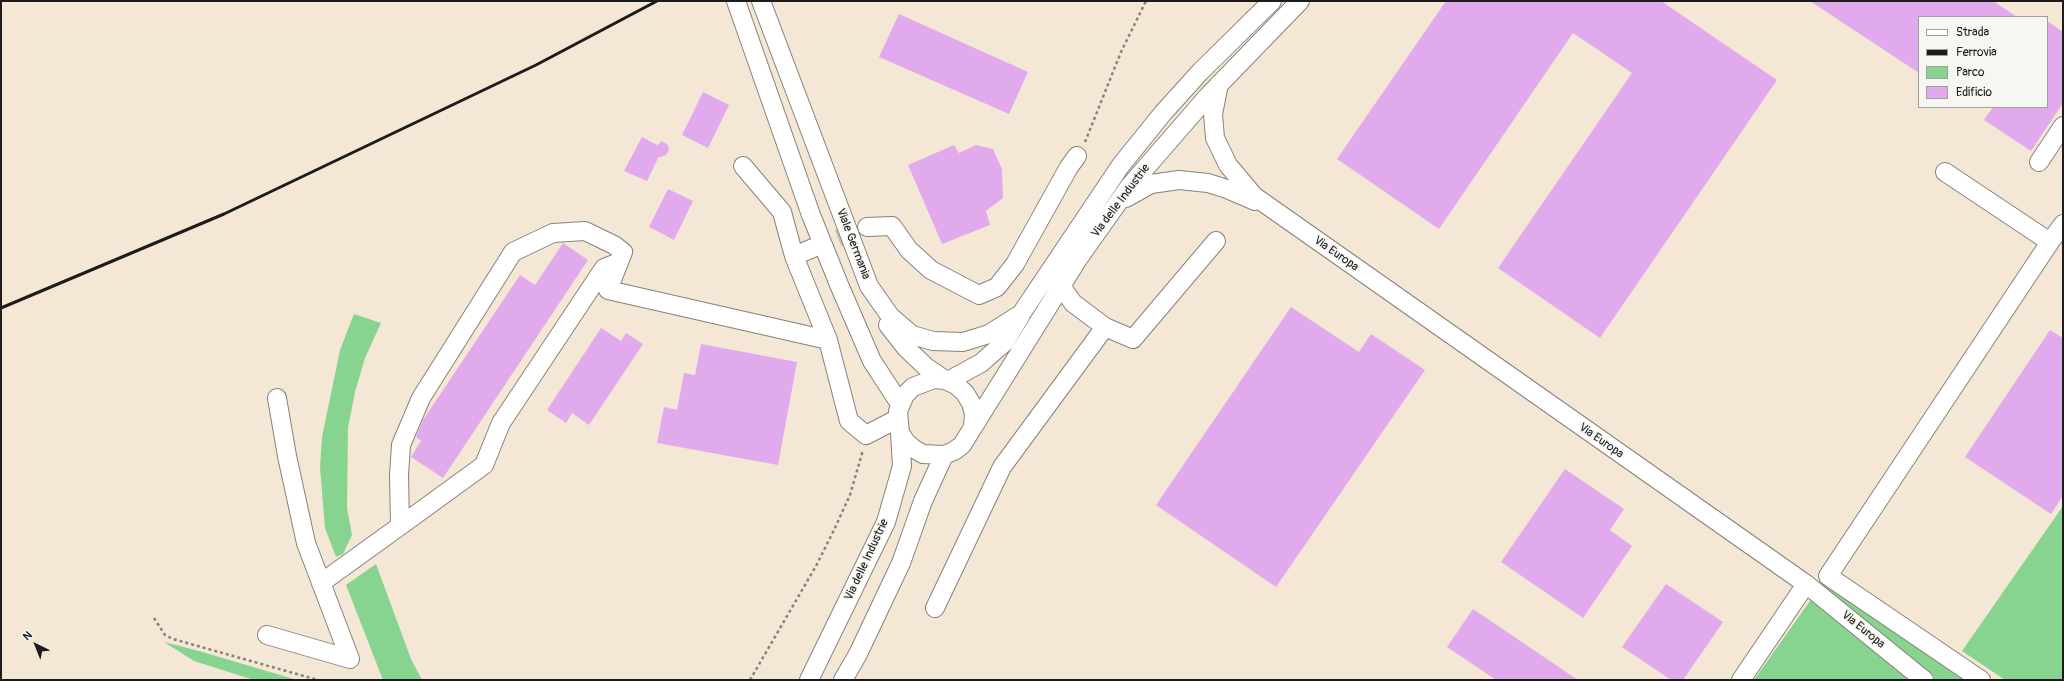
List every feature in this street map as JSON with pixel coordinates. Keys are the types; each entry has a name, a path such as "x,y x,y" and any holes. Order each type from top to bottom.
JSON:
{"street":[{"path":"736,1 811,215 872,361 899,418 906,442 918,451 933,456 944,455 954,451 962,445 973,426 974,414 971,403 965,393 926,367 906,348 886,323 869,286"},
{"name":"Viale Germania","path":"761,1 869,286 895,321 912,334 933,341 963,342 989,334 1021,314 1038,286"},
{"name":"Via delle Industrie","path":"1038,286 1121,165 1163,113 1200,72 1272,1"},
{"name":"Via delle Industrie","path":"973,426 1061,286 1120,201 1166,143 1220,84 1300,1"},
{"name":"Via Europa","path":"1220,84 1213,114 1215,138 1220,151 1239,180 1254,196 1806,584 1924,680"},
{"path":"2039,162 2063,126"},
{"path":"867,227 892,226 909,250 931,270 979,295 997,287 1015,264 1069,167 1078,156"},
{"path":"743,166 782,212 794,256 828,340 849,421 866,435 899,418 905,394 913,387 934,379 946,381 981,363 1005,342 1021,314"},
{"path":"1945,172 2050,242"},
{"name":"Via Europa","path":"1120,201 1152,184 1180,180 1208,183 1227,189 1272,209"},
{"path":"1981,680 1828,576 2063,224"},
{"path":"400,526 399,475 401,445 421,398 513,252 552,233 586,231 614,245 623,252 608,290 828,340"},
{"path":"1061,286 1073,303 1105,327 1133,339 1216,240"},
{"path":"794,256 813,248"},
{"path":"321,583 484,465 501,423 604,268 619,262"},
{"path":"935,608 1002,468 1105,327"},
{"path":"267,635 350,659 306,543 287,456 277,398"},
{"name":"Via delle Industrie","path":"809,680 886,522 902,466 899,418"},
{"path":"843,680 858,654 901,563 923,501 944,455"},
{"path":"1741,680 1806,584"}],"path":[{"path":"1078,156 1121,52 1146,1"},
{"path":"750,680 816,566 834,530 850,495 866,435"},
{"path":"154,618 165,635 174,639 318,680"}],"green space":[{"path":"354,314 381,323 365,358 355,392 348,428 347,508 352,535 343,554 336,557 325,528 320,467 322,437 340,350"},
{"path":"2063,506 2063,680 2005,680 1962,651"},
{"path":"376,564 411,659 422,680 383,680 346,585"},
{"path":"1824,581 1968,680 1754,680"},
{"path":"164,642 297,680 254,680 194,661"}],"building":[{"path":"1446,1 1661,1 1777,80 1600,338 1498,268 1632,73 1573,33 1439,229 1337,159"},
{"path":"1810,1 1993,1 2016,16 1918,16 1918,72"},
{"path":"899,14 1028,72 1009,114 879,57"},
{"path":"2048,22 2063,32 2063,103 2031,151 1984,120 1992,108 2048,108"},
{"path":"703,92 729,105 708,148 682,135"},
{"path":"642,137 657,145 662,141 668,145 669,150 666,155 658,158 647,181 624,171"},
{"path":"954,145 959,153 976,145 993,149 1002,169 1003,198 986,211 990,225 942,244 908,165"},
{"path":"668,189 693,201 674,240 649,227"},
{"path":"563,243 588,260 443,478 411,457 421,441 416,437 423,420 520,275 535,285"},
{"path":"1291,307 1359,352 1371,334 1425,370 1276,587 1156,505"},
{"path":"601,328 621,341 626,333 643,344 589,425 572,413 566,423 547,410"},
{"path":"2050,330 2063,338 2063,496 2051,514 1965,457"},
{"path":"701,344 797,362 778,465 657,443 664,407 677,410 684,373 695,375"},
{"path":"1565,469 1624,509 1610,530 1632,546 1583,618 1501,562"},
{"path":"1666,584 1723,622 1683,680 1671,680 1622,647"},
{"path":"1473,609 1578,680 1496,680 1447,647"}],"tunnel":[{"path":"813,248 864,228"}],"railway":[{"path":"1,308 224,214 536,65 657,1"}]}
